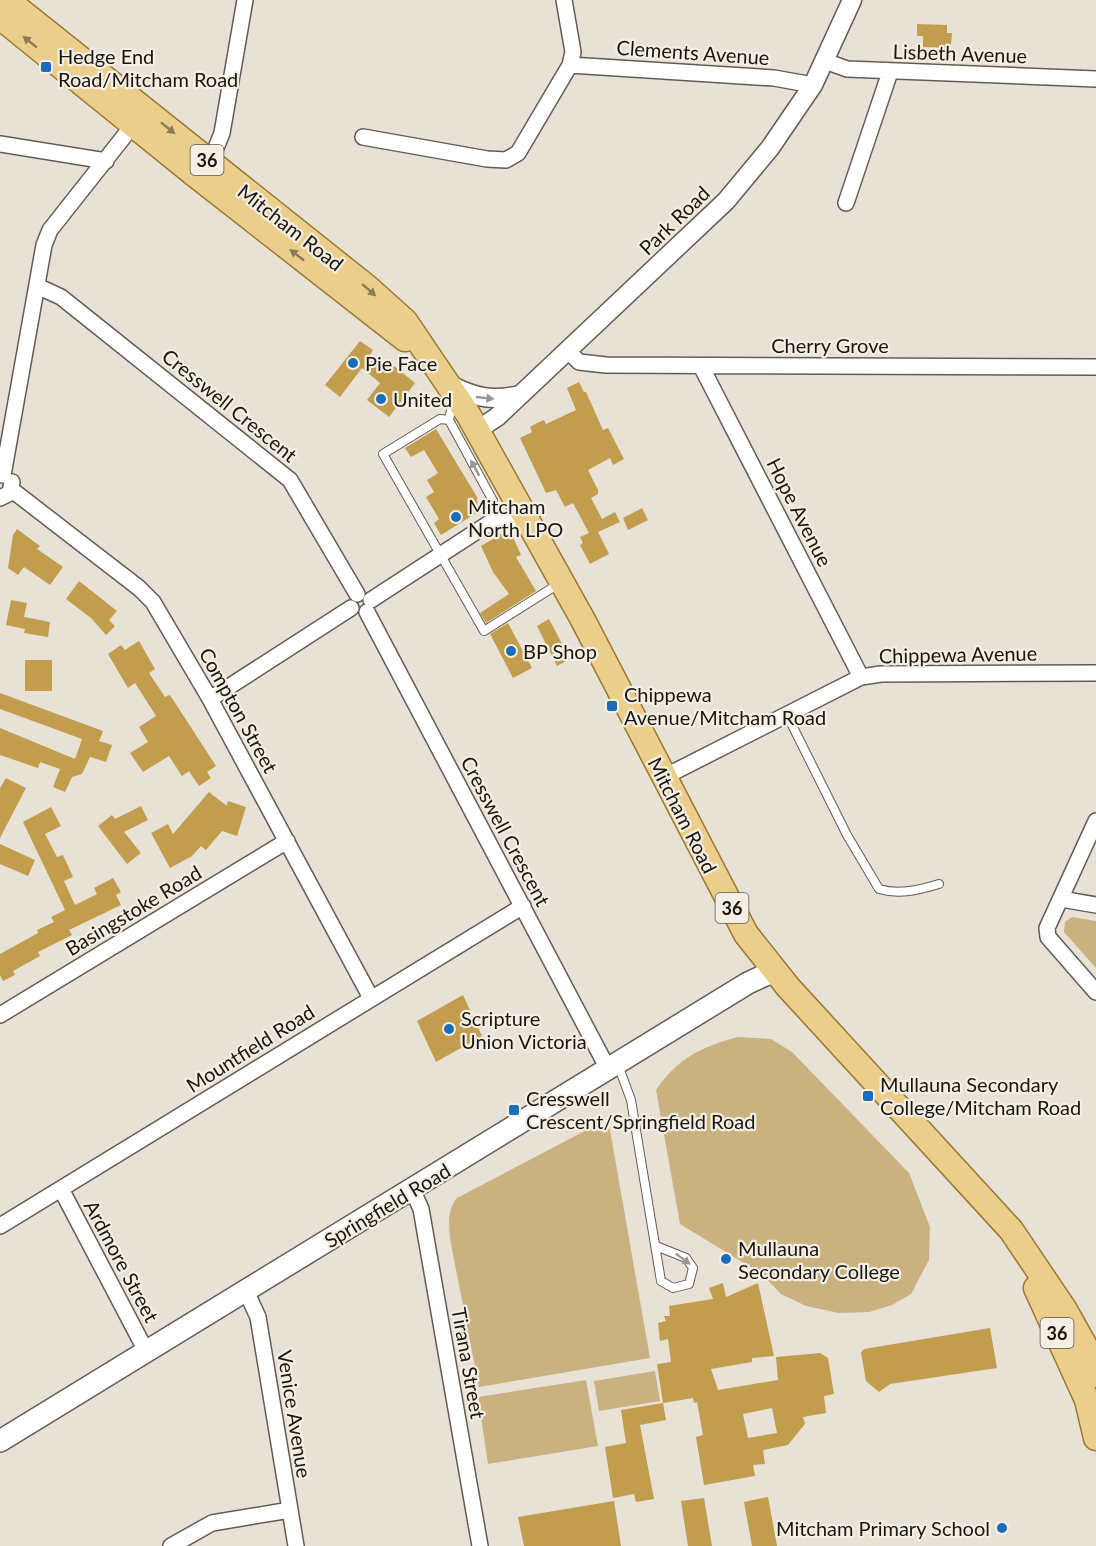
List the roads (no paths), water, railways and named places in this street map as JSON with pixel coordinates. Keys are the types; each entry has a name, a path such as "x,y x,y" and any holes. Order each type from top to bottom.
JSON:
{"main road":[{"name":"Mitcham Road","path":"7,0 139,117 377,320 425,352 453,389 477,430 502,495 524,517 562,582 746,934 774,971 1011,1230 1088,1360 1087,1400 1096,1438"},
{"name":"Mitcham Road","path":"0,17 139,117"},
{"name":"Springfield Road","path":"0,1441 748,983 774,971"}],"street":[{"path":"200,167 216,148 222,133 245,0"},
{"path":"363,137 487,159 506,160 518,153 570,65 573,52 564,0"},
{"name":"Park Road","path":"477,430 492,422 569,352 726,201 770,148 813,85 852,0"},
{"name":"Lisbeth Avenue","path":"825,61 847,69 1096,80"},
{"name":"Clements Avenue","path":"570,65 774,78 813,85"},
{"path":"846,203 890,72"},
{"path":"4,495 12,480 2,475 44,245 50,230 139,117"},
{"path":"0,144 106,161"},
{"name":"Cresswell Crescent","path":"36,286 61,297 290,480 362,603 523,906 613,1066"},
{"name":"Cherry Grove","path":"569,352 579,362 587,364 1096,367"},
{"name":"Hope Avenue","path":"701,366 861,677"},
{"path":"453,389 472,396 502,399 522,394"},
{"name":"Compton Street","path":"4,495 140,588 153,602 210,699 370,998"},
{"path":"210,699 491,522 524,517"},
{"name":"Chippewa Avenue","path":"664,777 861,677 881,674 1096,673"},
{"path":"1096,821 1047,928 1048,938 1096,992"},
{"name":"Basingstoke Road","path":"0,1015 287,841"},
{"path":"1061,899 1096,905"},
{"name":"Mountfield Road","path":"0,1226 523,906"},
{"name":"Ardmore Street","path":"61,1189 146,1352"},
{"name":"Tirana Street","path":"412,1190 421,1209 480,1546"},
{"name":"Venice Avenue","path":"246,1291 258,1317 296,1546"},
{"path":"171,1546 212,1523 290,1510"}],"lane":[{"path":"453,389 449,420 502,495 491,522"},
{"path":"449,420 440,419 383,454 484,631 562,582"},
{"path":"787,715 847,835 879,889 896,892 921,890 939,884"},
{"path":"613,1066 630,1100 661,1281 673,1288 689,1284 693,1268 686,1258 656,1246"}],"place":[{"name":"Hedge End Road/Mitcham Road","path":"46,67"},
{"name":"Pie Face","path":"353,363"},
{"name":"United","path":"381,399"},
{"name":"Mitcham North LPO","path":"456,517"},
{"name":"BP Shop","path":"511,651"},
{"name":"Chippewa Avenue/Mitcham Road","path":"612,706"},
{"name":"Scripture Union Victoria","path":"449,1029"},
{"name":"Mullauna Secondary College/Mitcham Road","path":"868,1096"},
{"name":"Cresswell Crescent/Springfield Road","path":"514,1110"},
{"name":"Mullauna Secondary College","path":"726,1259"},
{"name":"Mitcham Primary School","path":"1002,1528"}]}
